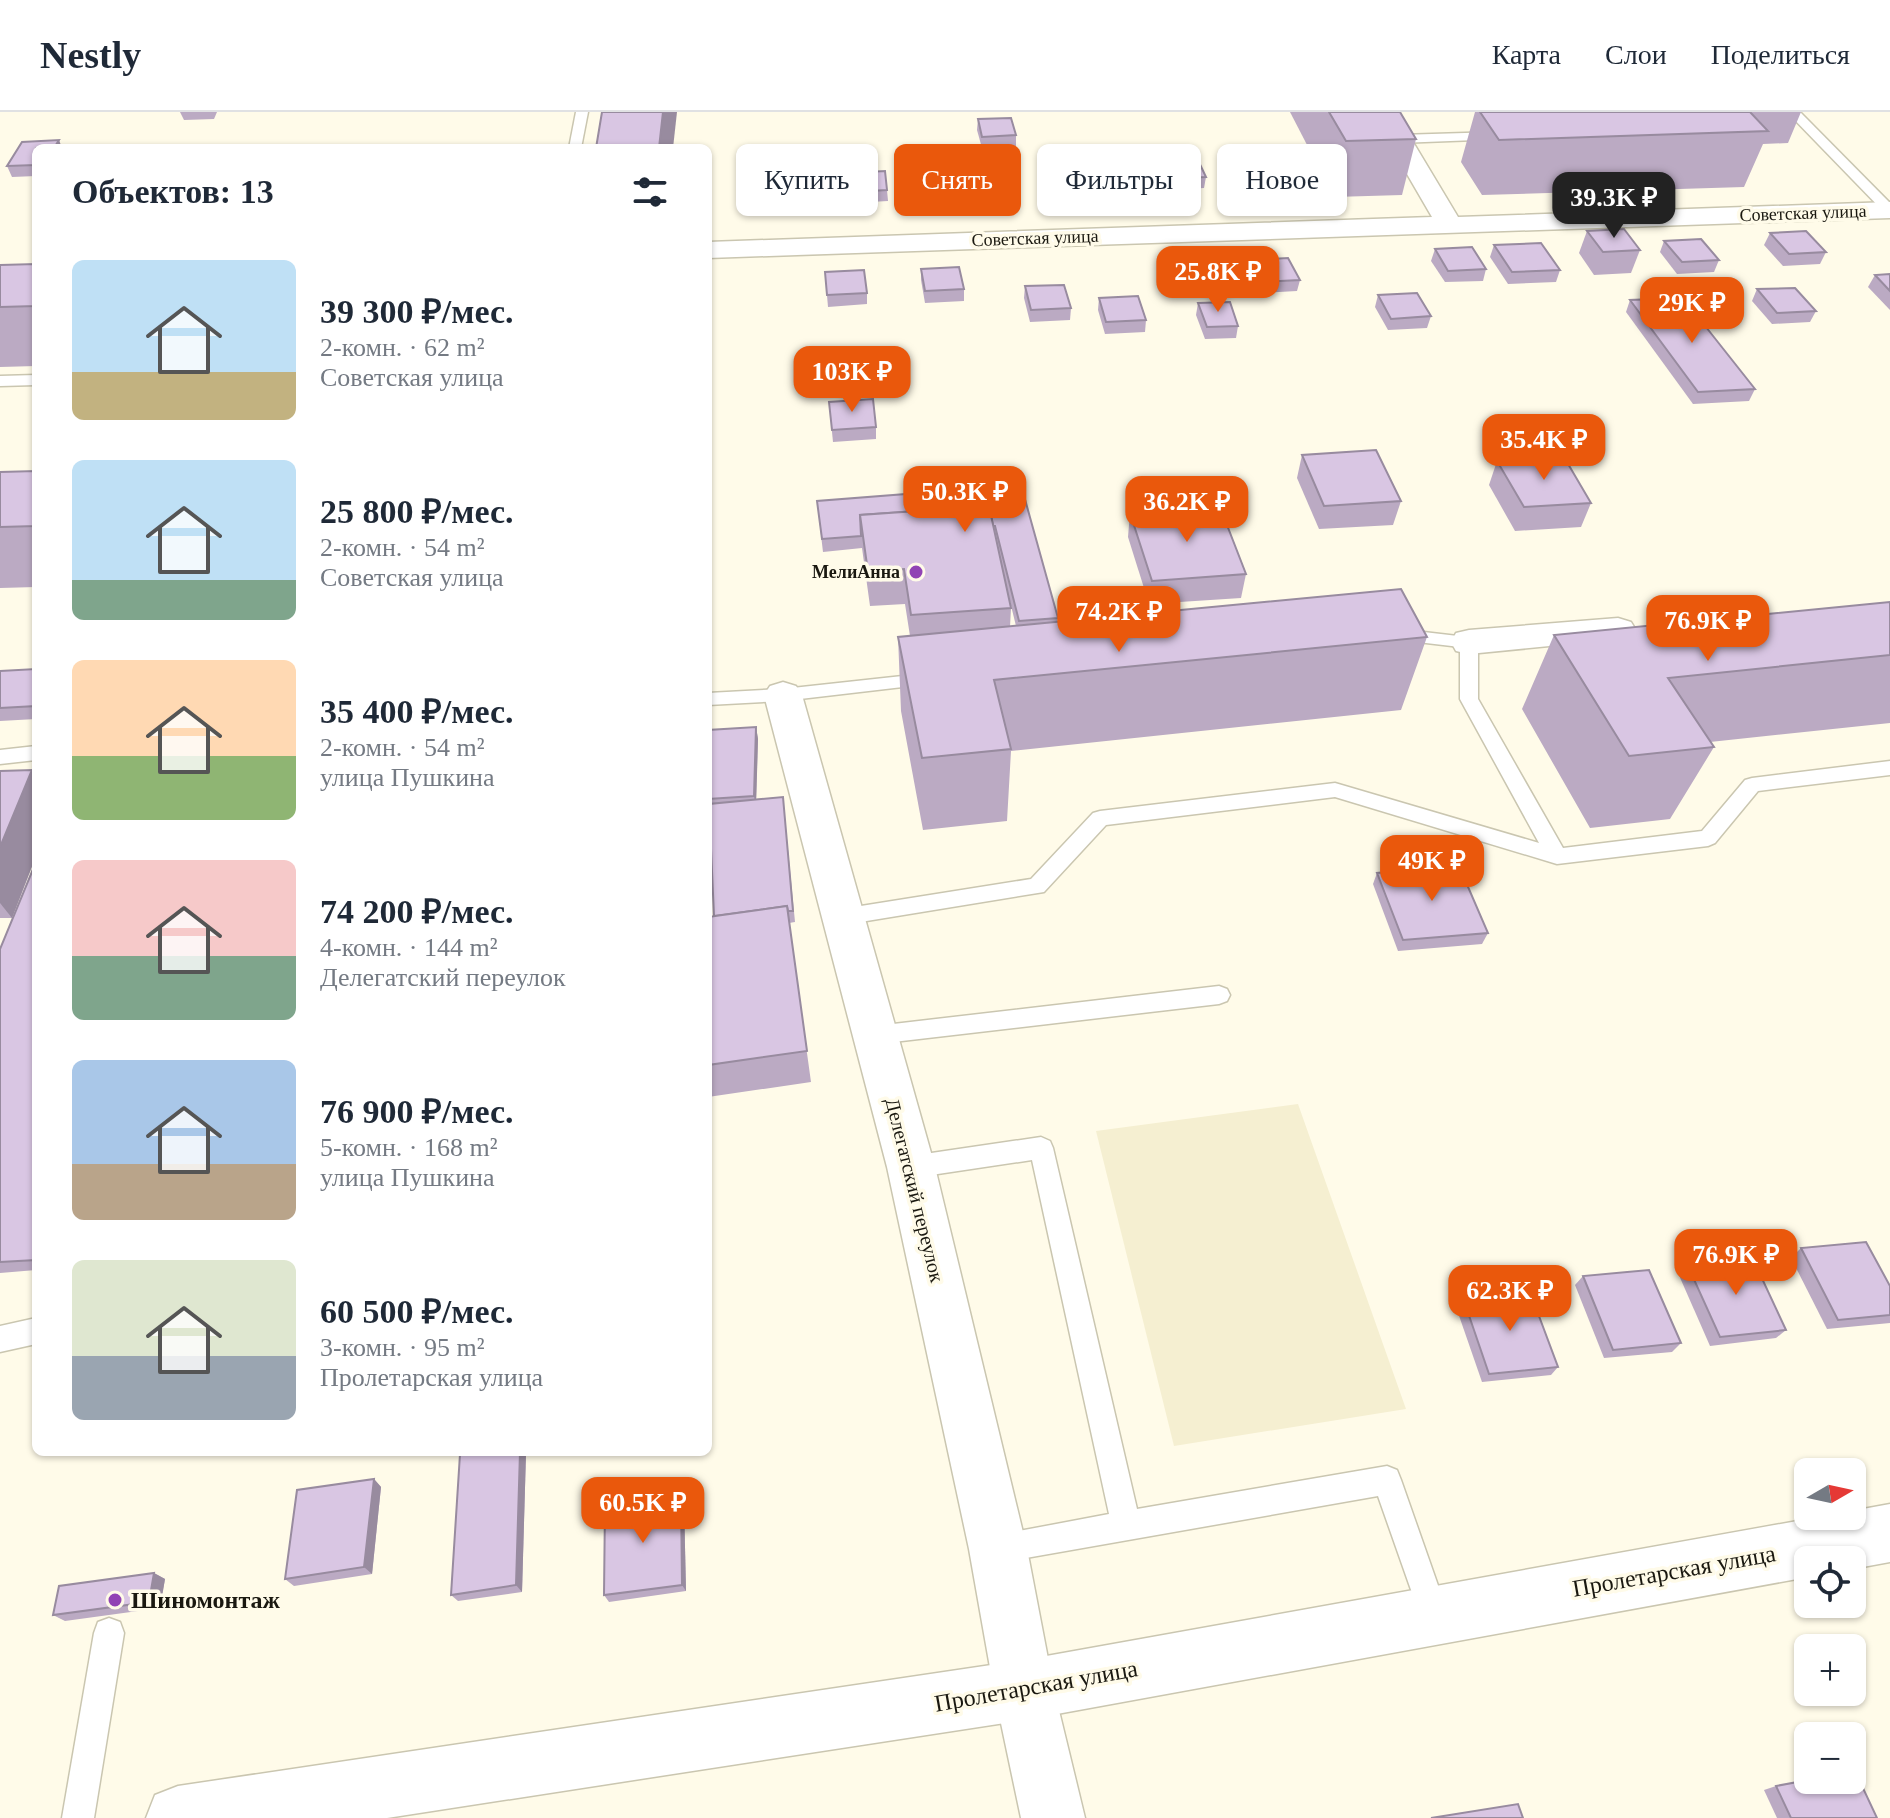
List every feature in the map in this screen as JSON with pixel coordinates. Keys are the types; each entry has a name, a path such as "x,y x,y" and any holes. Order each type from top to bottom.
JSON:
{"street":[{"path":"1383,112 1450,225"},
{"name":"Советская улица","path":"712,250 1890,210"},
{"path":"1469,642 1644,627"},
{"name":"Делегатский переулок","path":"783,695 911,1167 998,1549 1024,1690 1053,1818"},
{"name":"Пролетарская улица","path":"178,1818 1024,1690 1890,1533"}],"lane":[{"path":"576,144 582,112"},
{"path":"1793,112 1890,210"},
{"path":"1399,139 1505,136"},
{"path":"0,381 32,380"},
{"path":"1386,636 1469,642 1469,699 1557,856"},
{"path":"712,699 783,695 954,676"},
{"path":"0,757 32,753"},
{"path":"842,917 1037,886 1100,818 1335,790 1557,856 1708,838 1752,785 1890,768"},
{"path":"876,1035 1219,995"},
{"path":"911,1167 1041,1148 1126,1525"},
{"path":"0,1339 32,1332"},
{"path":"998,1549 1387,1480 1433,1614"},
{"path":"78,1818 109,1633"}],"shaded area":[{"path":"1298,1104 1406,1409 1174,1446 1096,1131"}],"building":[{"path":"602,112 663,112 659,144 597,144"},
{"path":"1329,112 1400,112 1416,139 1346,141"},
{"path":"1480,112 1750,112 1768,131 1499,140"},
{"path":"1011,118 1016,135 982,137 978,119"},
{"path":"59,140 56,144 32,144 32,165 7,166 22,142"},
{"path":"878,171 885,171 887,190 878,190"},
{"path":"1624,229 1640,250 1603,252 1587,231"},
{"path":"1806,231 1826,252 1789,254 1770,233"},
{"path":"1701,239 1719,260 1682,262 1664,241"},
{"path":"1541,243 1560,270 1512,272 1494,245"},
{"path":"1472,247 1486,269 1448,271 1435,249"},
{"path":"1208,257 1217,279 1179,281 1170,259"},
{"path":"1288,258 1300,280 1261,282 1251,260"},
{"path":"32,264 32,306 0,307 0,265"},
{"path":"959,267 964,289 925,291 921,269"},
{"path":"864,270 867,293 827,295 825,272"},
{"path":"1890,274 1890,291 1875,275"},
{"path":"1064,285 1071,308 1031,310 1025,286"},
{"path":"1795,288 1816,311 1777,313 1757,289"},
{"path":"1417,293 1431,316 1391,319 1378,295"},
{"path":"1138,296 1146,320 1106,322 1099,298"},
{"path":"1683,298 1755,389 1698,392 1630,300"},
{"path":"1230,302 1238,326 1207,327 1198,303"},
{"path":"873,399 876,427 832,430 829,402"},
{"path":"1376,450 1401,501 1324,506 1302,455"},
{"path":"1564,457 1591,503 1524,507 1497,461"},
{"path":"32,471 32,526 0,527 0,472"},
{"path":"1021,485 1058,618 1019,621 989,506 860,515 861,536 822,539 817,501"},
{"path":"989,506 1011,608 911,615 904,569 868,572 860,515"},
{"path":"1220,507 1246,574 1152,581 1130,513"},
{"path":"1401,589 1427,637 994,680 1011,749 922,758 898,637"},
{"path":"1890,602 1890,655 1668,678 1714,747 1629,756 1554,635"},
{"path":"32,669 32,706 0,708 0,671"},
{"path":"756,727 754,796 712,799 712,730"},
{"path":"32,770 0,847 0,771"},
{"path":"783,797 793,911 788,911 787,906 714,916 712,804"},
{"path":"1459,866 1488,933 1403,940 1377,873"},
{"path":"32,872 32,1260 0,1262 0,949"},
{"path":"787,906 807,1051 712,1064 712,916"},
{"path":"1866,1242 1890,1286 1890,1315 1838,1320 1801,1248"},
{"path":"1752,1257 1786,1330 1720,1337 1687,1264"},
{"path":"1649,1270 1681,1343 1613,1350 1583,1276"},
{"path":"1530,1292 1558,1367 1489,1374 1463,1298"},
{"path":"460,1456 520,1456 516,1585 451,1595"},
{"path":"374,1479 364,1567 285,1579 297,1490"},
{"path":"681,1496 682,1585 604,1595 605,1505"},
{"name":"Шиномонтаж","path":"154,1573 149,1602 53,1615 59,1586"},
{"path":"1794,1783 1794,1794 1866,1794 1877,1818 1791,1818 1776,1786"},
{"path":"1518,1804 1523,1818 1431,1818"}],"place":[{"name":"МелиАнна","path":"916,572"},
{"name":"Шиномонтаж","path":"115,1600"}]}
